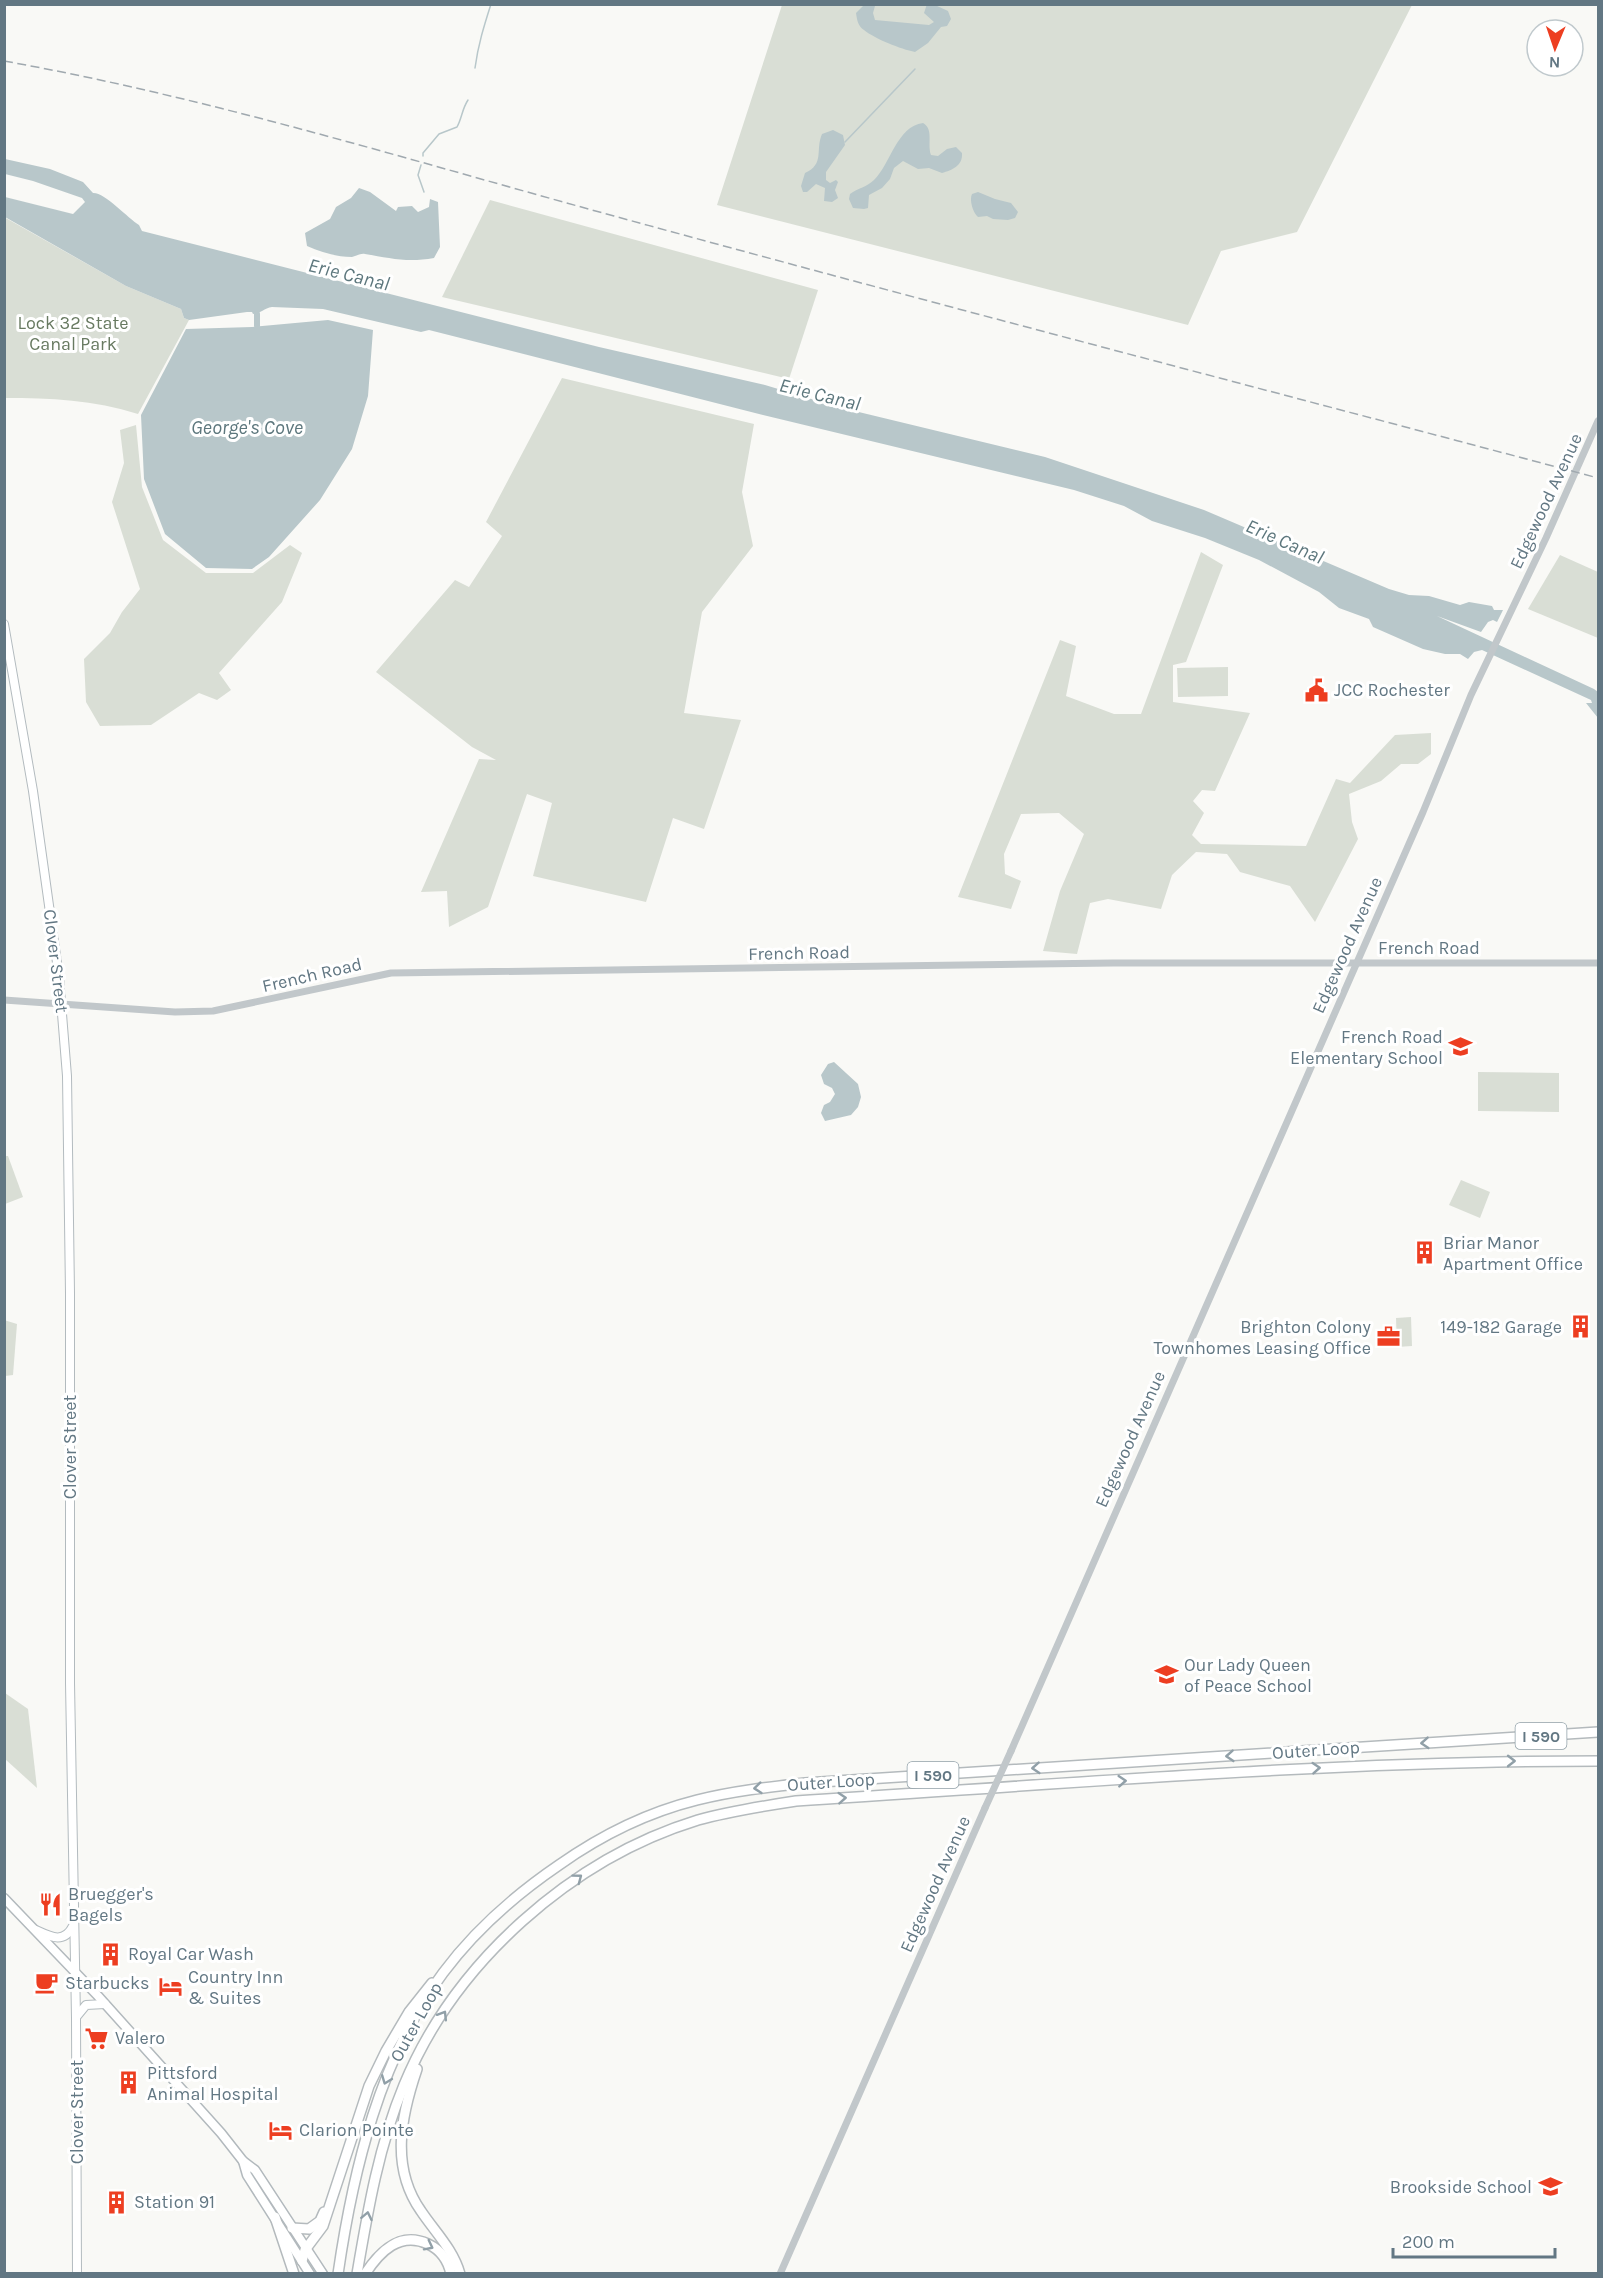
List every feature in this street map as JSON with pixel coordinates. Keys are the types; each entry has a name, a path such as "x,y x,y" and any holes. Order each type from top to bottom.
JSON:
{"highway":[{"name":"Outer Loop","path":"339,2271 356,2179 371,2121 393,2061 443,1973 493,1916 544,1875 597,1840 645,1818 696,1800 746,1789 805,1783 1599,1732"},
{"name":"Outer Loop","path":"357,2274 374,2180 386,2136 405,2084 450,2004 489,1953 524,1919 585,1872 649,1839 698,1821 746,1809 796,1801 1363,1766 1599,1761"},
{"path":"302,2261 305,2250 323,2226 369,2086 386,2051 421,1995 443,1973"},
{"path":"428,2040 404,2112 400,2137 401,2152 406,2178 415,2200 452,2253 460,2274"},
{"path":"292,2228 309,2229 320,2220 332,2197"},
{"path":"274,2217 294,2274"},
{"path":"365,2274 381,2253 390,2246 406,2240 415,2240 434,2246 448,2264 451,2274"}],"main road":[{"name":"Clover Street","path":"4,624 33,791 62,1003 67,1076 70,1271 70,1683 75,1921 77,2274"},
{"path":"4,1898 105,2004 214,2125 243,2161 255,2170 305,2250 323,2274"},
{"path":"34,1929 55,1938 61,1938 69,1933 75,1921"},
{"path":"76,2018 78,2012 86,2005 105,2004"},
{"path":"243,2161 247,2175 310,2274"}],"street":[{"name":"Edgewood Avenue","path":"780,2274 1482,672 1599,421"},
{"name":"French Road","path":"4,1000 175,1012 213,1011 391,973 1113,963 1599,963"}],"green space":[{"path":"782,5 1412,5 1297,232 1221,251 1188,325 717,205"},
{"path":"490,200 818,290 789,379 442,297"},
{"name":"Lock 32 State Canal Park","path":"4,217 126,286 181,309 184,318 189,320 138,414 72,401 5,398"},
{"path":"562,378 754,424 742,492 753,546 702,612 684,713 741,720 704,829 673,818 646,902 533,876 552,803 527,794 488,907 449,927 447,891 421,892 479,759 496,760 472,747 376,672 455,580 469,587 502,536 486,522"},
{"path":"136,425 142,487 163,540 206,573 253,573 290,545 302,553 282,602 219,673 231,690 217,700 199,693 151,725 100,726 86,702 84,659 110,633 122,612 140,589 112,502 124,463 120,430"},
{"path":"1201,552 1223,565 1186,662 1173,665 1173,702 1250,713 1215,791 1202,790 1193,801 1204,813 1192,835 1201,844 1306,846 1336,779 1350,783 1395,735 1431,733 1431,754 1418,764 1401,764 1381,781 1349,794 1352,822 1358,839 1315,922 1290,886 1240,872 1227,854 1196,852 1172,875 1161,909 1108,899 1090,903 1077,954 1043,951 1060,891 1084,834 1059,813 1021,814 1004,854 1005,874 1021,881 1011,909 958,897 1060,640 1076,646 1066,696 1114,714 1141,714"},
{"path":"1560,555 1598,572 1598,638 1528,609"},
{"path":"1228,667 1228,696 1178,697 1177,668"},
{"path":"1478,1072 1559,1073 1559,1112 1478,1111"},
{"path":"5,1156 8,1156 23,1197 5,1204"},
{"path":"1461,1180 1490,1192 1480,1218 1449,1205"},
{"path":"1411,1317 1412,1346 1397,1347 1396,1318"},
{"path":"4,1320 17,1324 13,1375 5,1376"},
{"path":"5,1693 28,1709 37,1788 5,1759"}],"water":[{"path":"927,4 948,11 951,19 947,26 941,27 928,43 915,52 881,40 862,28 858,23 856,13 864,5 875,6 873,13 875,20 929,25 934,22 924,13"},
{"path":"923,123 929,133 931,155 938,156 947,149 956,147 962,153 959,164 942,173 929,168 918,169 903,161 894,168 890,179 882,188 869,195 868,208 853,208 849,199 850,194 874,180 900,138 914,126"},
{"path":"833,130 843,135 845,145 826,172 826,180 830,183 836,180 838,182 835,190 838,198 832,202 824,201 825,188 816,184 807,192 803,192 801,186 805,173 817,161 822,134"},
{"path":"5,159 50,169 83,182 93,193 109,201 139,225 142,231 599,347 765,385 838,407 1045,457 1204,510 1389,589 1409,595 1429,596 1460,605 1469,602 1492,606 1494,610 1503,610 1497,622 1493,620 1488,622 1481,632 1437,616 1594,689 1598,692 1598,718 1586,703 1592,703 1591,700 1482,650 1474,652 1468,659 1460,654 1445,654 1423,649 1373,627 1369,619 1339,608 1319,592 1259,560 1205,538 1152,521 1124,506 1074,490 759,414 429,330 421,332 323,309 272,307 255,314 247,312 189,320 184,318 181,309 126,286 5,217 5,197 73,214 85,202 82,198 5,174"},
{"path":"359,188 370,192 396,211 398,207 412,206 418,212 429,207 430,199 438,202 440,247 434,258 407,260 363,254 346,257 307,246 305,233 330,219 336,207 351,198"},
{"path":"978,192 1011,203 1018,212 1015,218 1008,220 993,219 987,216 978,217 973,210 971,200 972,194"},
{"name":"George's Cove","path":"328,320 373,330 368,396 352,449 320,500 269,557 252,569 206,568 165,534 144,479 141,415 186,329 252,327"},
{"path":"834,1062 858,1084 861,1097 858,1107 851,1115 825,1121 821,1113 824,1105 830,1102 835,1094 832,1088 824,1084 821,1075 828,1064"}],"waterway":[{"path":"475,68 491,4"},
{"path":"845,142 915,69"},
{"path":"423,156 439,134 457,127 468,100"},
{"path":"421,165 418,175 424,192"},
{"path":"257,314 257,326"}],"railway":[{"path":"4,61 81,76 235,112 860,283 1598,478"}],"place":[{"name":"JCC Rochester","path":"1316,690"},
{"name":"French Road Elementary School","path":"1461,1047"},
{"name":"Briar Manor Apartment Office","path":"1425,1253"},
{"name":"149-182 Garage","path":"1580,1327"},
{"name":"Brighton Colony Townhomes Leasing Office","path":"1389,1337"},
{"name":"Our Lady Queen of Peace School","path":"1166,1675"},
{"name":"Bruegger's Bagels","path":"50,1904"},
{"name":"Royal Car Wash","path":"110,1954"},
{"name":"Starbucks","path":"47,1983"},
{"name":"Country Inn & Suites","path":"170,1987"},
{"name":"Valero","path":"97,2038"},
{"name":"Pittsford Animal Hospital","path":"129,2083"},
{"name":"Clarion Pointe","path":"281,2130"},
{"name":"Brookside School","path":"1550,2187"},
{"name":"Station 91","path":"116,2202"}],"water label":[{"name":"Erie Canal","path":"349,274"},
{"name":"Erie Canal","path":"820,394"},
{"name":"Erie Canal","path":"1285,541"}]}
